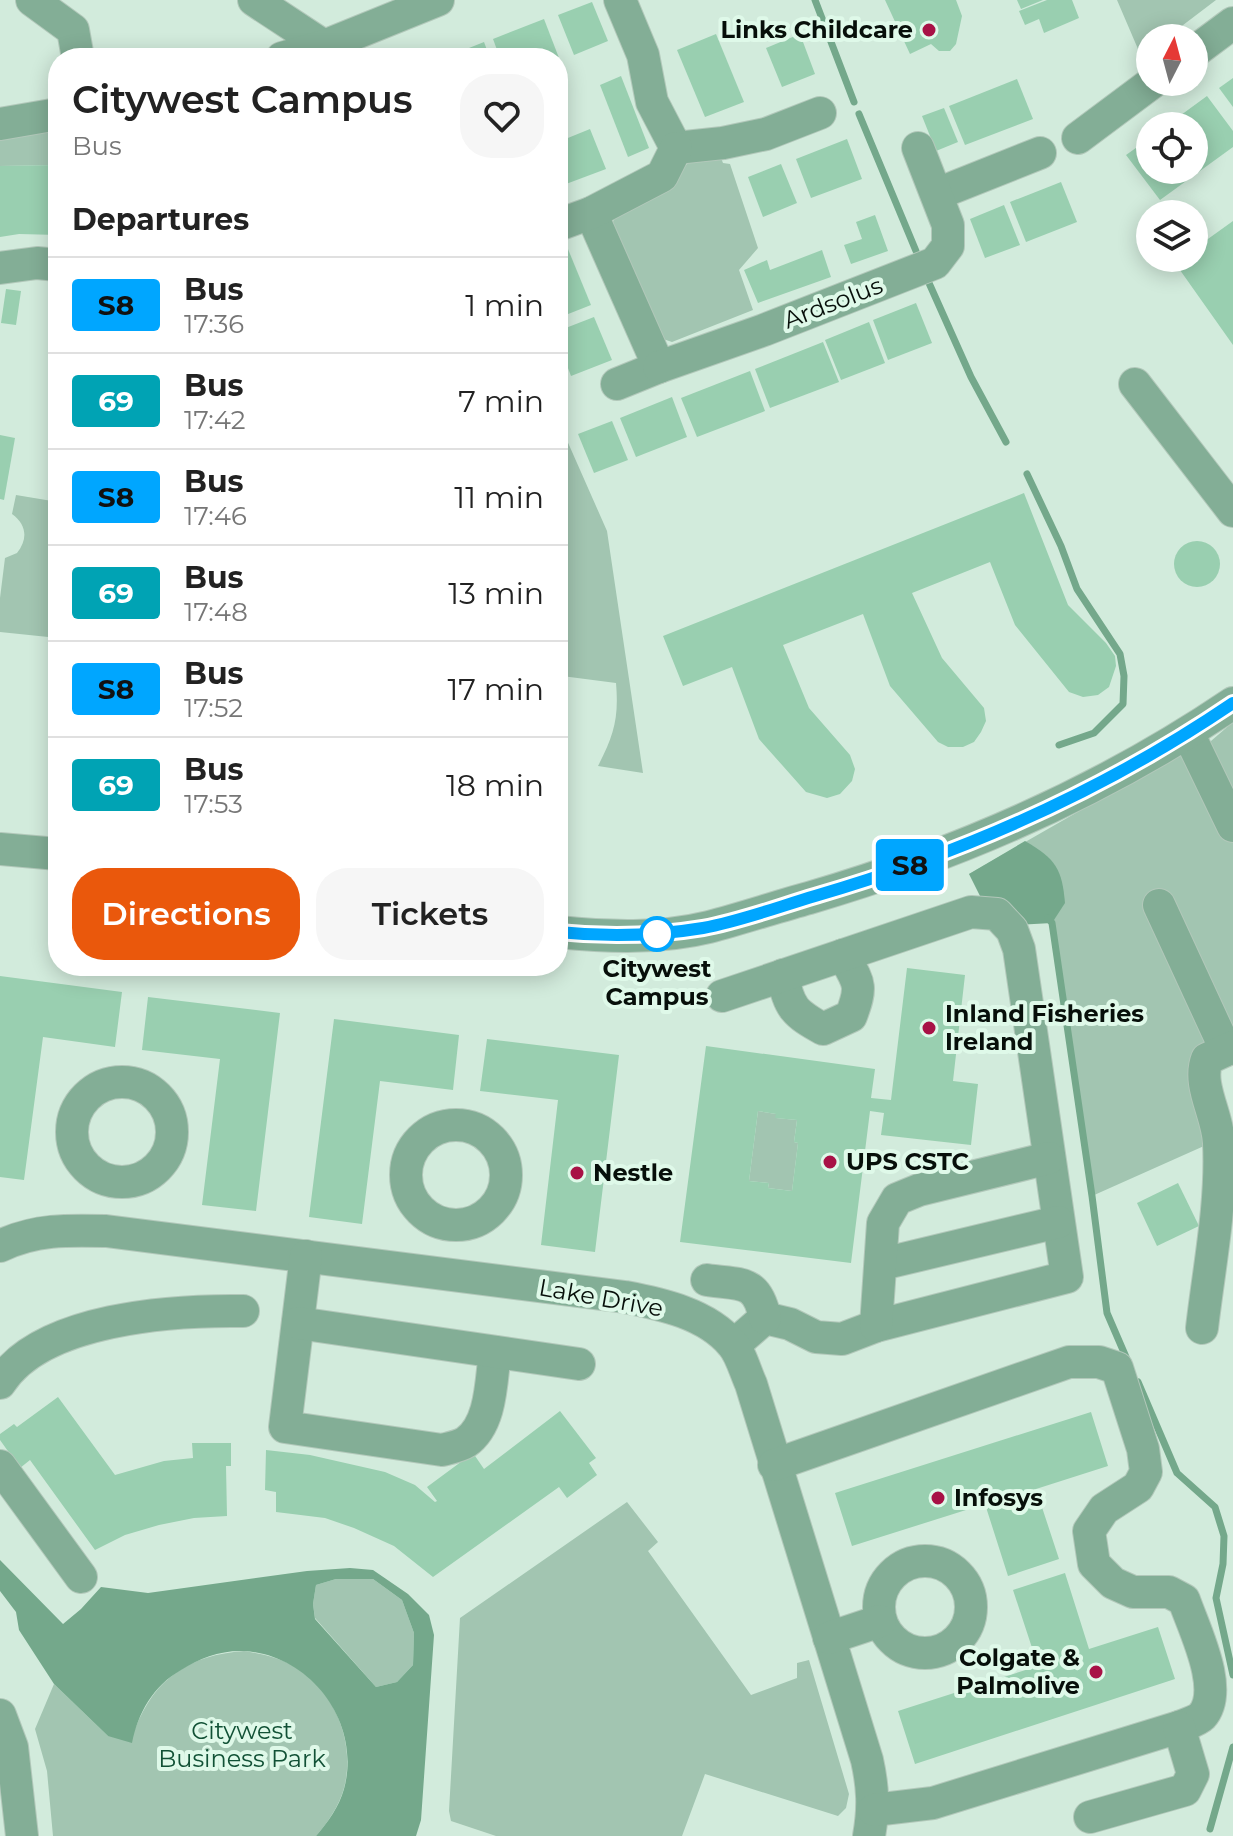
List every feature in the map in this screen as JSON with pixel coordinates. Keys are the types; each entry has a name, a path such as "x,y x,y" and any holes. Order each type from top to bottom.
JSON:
{"street":[{"path":"32,0 73,30 76,48"},
{"path":"254,0 324,46"},
{"path":"317,48 438,0"},
{"path":"620,0 643,55 652,102 676,148"},
{"path":"1208,42 1233,23"},
{"path":"1078,138 1136,95"},
{"path":"676,148 766,134 820,113"},
{"path":"0,124 48,116"},
{"path":"568,221 591,213 662,176 676,148"},
{"name":"Ardsolus","path":"617,384 935,263 948,246 948,225 918,148"},
{"path":"937,194 1040,153"},
{"path":"591,213 659,367"},
{"path":"0,268 48,264"},
{"path":"1135,384 1233,511"},
{"path":"568,933 603,937 651,935 707,927 853,885 1027,819 1105,780 1188,733 1233,703"},
{"path":"1188,733 1233,826"},
{"path":"0,849 48,853"},
{"path":"1159,905 1230,1049 1207,1059 1203,1071 1219,1134 1220,1163 1202,1328"},
{"path":"722,996 971,912 997,914 1012,930 1019,949 1067,1277 876,1326 842,1339 816,1337 790,1324 765,1318"},
{"path":"783,975 786,998 799,1016 823,1029 851,1016 860,993 856,977 843,955"},
{"path":"876,1326 883,1223 897,1199 919,1190 1049,1158"},
{"path":"106,1231 112,1181"},
{"path":"882,1264 1058,1222"},
{"path":"446,1274 453,1225"},
{"name":"Lake Drive","path":"0,1246 17,1238 51,1230 106,1231 446,1274 652,1303 695,1317 734,1345"},
{"path":"306,1256 285,1427 442,1450 465,1443 478,1430 487,1408 495,1352"},
{"path":"707,1280 748,1287 757,1294 765,1318"},
{"path":"0,1383 9,1368 32,1350 101,1325 126,1318 182,1311 243,1311"},
{"path":"765,1318 734,1345 751,1384 774,1465 867,1760 873,1788 871,1823 1179,1727 1200,1718 1209,1704 1212,1687 1184,1600 1169,1592 1133,1592 1113,1583 1094,1564 1089,1531 1104,1509 1138,1487 1146,1472 1143,1449 1117,1368 1099,1362 1069,1362 774,1465"},
{"path":"298,1323 579,1364"},
{"path":"0,1466 81,1577"},
{"path":"829,1638 880,1621"},
{"path":"0,1715 12,1747 21,1833"},
{"path":"1090,1817 1185,1790 1193,1774 1179,1727"}],"green space":[{"path":"1117,0 1216,0 1184,24 1136,24 1136,44"},
{"path":"48,126 48,165 0,166 0,134"},
{"path":"721,158 723,163 730,164 758,248 739,270 753,310 672,342 660,338 611,228 615,216 666,187 688,163"},
{"path":"568,443 607,531 643,773 598,766 614,726 616,683 568,677"},
{"path":"16,495 48,500 48,637 0,632 5,558 17,553 24,537 21,523 12,514"},
{"path":"1233,722 1233,797 1210,755 1211,741"},
{"path":"1186,750 1233,841 1233,1036 1195,1088 1204,1146 1092,1196 1052,924 969,874"},
{"path":"758,1111 776,1114 776,1118 797,1120 794,1142 798,1143 792,1191 768,1188 769,1183 749,1181"},
{"path":"627,1502 658,1542 648,1551 751,1695 797,1678 797,1663 809,1660 849,1794 846,1808 838,1816 705,1774 682,1836 496,1836 451,1821 449,1811 460,1618"},
{"path":"336,1579 373,1579 402,1600 414,1633 413,1665 397,1682 376,1687 315,1618 313,1604 316,1585"},
{"name":"Citywest Business Park","path":"244,1651 281,1660 307,1675 320,1687 338,1718 347,1753 344,1788 333,1814 316,1836 53,1836 47,1771 35,1729 54,1684 108,1736 135,1729 153,1696 176,1672 207,1658"}],"shaded area":[{"path":"1025,841 1056,866 1062,882 1065,903 1052,923 1015,925 985,906 969,874"},
{"path":"0,1560 63,1624 101,1587 148,1593 307,1571 373,1570 408,1594 429,1615 434,1635 421,1820 416,1836 316,1836 333,1814 344,1789 348,1764 345,1740 338,1717 326,1697 310,1679 290,1665 268,1655 244,1651 219,1653 196,1662 171,1676 155,1692 138,1721 132,1743 108,1736 54,1684 19,1630 16,1612 0,1591","holes":["336,1579 373,1579 402,1600 414,1633 413,1665 397,1682 376,1687 315,1619 313,1604 316,1585"]}],"building":[{"name":"Links Childcare","path":"885,0 956,0 962,16 956,44 950,51 939,51 931,44 910,54"},
{"path":"1017,0 1043,0 1021,9"},
{"path":"1047,0 1072,0 1079,18 1044,33 1039,19 1025,25 1019,11"},
{"path":"592,2 608,41 574,55 558,15"},
{"path":"544,19 555,48 496,48 493,39"},
{"path":"716,34 744,102 705,117 677,50"},
{"path":"800,34 815,74 782,87 766,48"},
{"path":"484,42 486,48 469,48"},
{"path":"621,76 649,148 628,157 600,85"},
{"path":"1233,78 1233,107 1219,88"},
{"path":"1017,79 1033,119 965,145 949,106"},
{"path":"1207,96 1233,131 1233,147 1208,165 1208,112 1185,112"},
{"path":"944,108 958,142 936,151 922,116"},
{"path":"590,129 606,169 568,183 568,138"},
{"path":"847,139 862,179 811,198 796,159"},
{"path":"1136,148 1136,168 1126,155"},
{"path":"781,164 797,203 763,217 748,177"},
{"path":"48,165 48,235 0,237 0,166"},
{"path":"1061,182 1077,222 1026,242 1010,202"},
{"path":"1148,184 1182,184 1160,200"},
{"path":"1004,205 1020,245 985,258 970,219"},
{"path":"875,215 888,251 851,264 844,245 862,239 856,222"},
{"path":"1233,221 1233,345 1181,272 1208,272 1208,239"},
{"path":"568,249 591,305 568,314"},
{"path":"822,250 831,277 758,303 744,270 767,260 770,270"},
{"path":"6,289 21,291 16,325 1,323"},
{"path":"916,303 932,343 888,360 873,320"},
{"path":"594,317 612,360 571,376 568,368 568,327"},
{"path":"869,322 885,363 841,380 825,340"},
{"path":"823,342 839,382 770,408 755,369"},
{"path":"750,371 765,411 697,437 681,398"},
{"path":"672,397 687,437 636,457 620,418"},
{"path":"612,421 628,460 594,473 578,434"},
{"path":"0,435 15,438 4,500 0,499"},
{"path":"1024,493 1068,605 1115,656 1116,666 1109,687 1098,695 1083,697 1069,692 1015,625 990,562 912,593 942,658 984,708 986,721 981,732 974,742 963,747 948,747 938,742 890,686 863,614 783,645 809,708 850,755 855,769 852,781 840,794 827,798 806,792 759,739 732,667 683,686 663,636"},
{"path":"1197,541 1213,548 1220,564 1213,580 1197,587 1181,580 1174,564 1181,548"},
{"name":"UPS CSTC","path":"907,968 965,975 953,1081 978,1084 971,1145 881,1135 884,1113 870,1111 851,1263 680,1242 706,1046 875,1069 871,1098 891,1100","holes":["758,1111 776,1114 775,1118 797,1120 794,1142 798,1143 792,1191 768,1188 769,1183 749,1181"]},
{"path":"0,976 122,992 115,1047 43,1037 24,1180 0,1177"},
{"path":"148,997 280,1013 256,1211 202,1205 220,1059 142,1050"},
{"path":"334,1019 459,1035 453,1090 380,1081 362,1224 309,1217"},
{"name":"Nestle","path":"487,1039 619,1055 595,1252 541,1245 558,1100 480,1091"},
{"path":"1178,1183 1199,1226 1157,1246 1137,1203"},
{"path":"58,1397 115,1475 164,1461 193,1458 192,1443 231,1443 231,1466 226,1466 227,1516 159,1525 125,1535 95,1550 30,1460 20,1468 0,1440 0,1434 14,1424 17,1427"},
{"path":"560,1411 596,1458 589,1463 597,1475 567,1498 559,1487 433,1577 394,1546 354,1528 325,1518 276,1512 276,1492 265,1490 266,1450 310,1455 385,1472 415,1485 435,1502 427,1487 473,1453 484,1469"},
{"name":"Infosys","path":"1091,1412 1108,1466 1036,1489 1059,1559 1008,1576 985,1504 852,1546 835,1493"},
{"name":"Colgate & Palmolive","path":"1065,1573 1089,1649 1158,1627 1175,1679 915,1764 898,1711 1038,1666 1013,1590"}],"waterway":[{"path":"815,0 854,102"},
{"path":"859,114 916,251"},
{"path":"929,283 971,377 1006,442"},
{"path":"1027,474 1061,546 1077,589 1120,654 1124,676 1123,704 1094,733 1059,745"},
{"path":"1048,918 1052,923 1107,1313 1129,1364"},
{"path":"1138,1382 1177,1473 1215,1507 1224,1536 1223,1564 1216,1598 1233,1675"},
{"path":"1210,1829 1233,1747"}],"bus line":[{"name":"S8","path":"568,933 603,937 651,935 707,927 853,885 1027,819 1105,780 1188,733 1233,703"}],"place":[{"name":"Links Childcare","path":"929,30"},
{"name":"Citywest Campus","path":"657,934"},
{"name":"Inland Fisheries Ireland","path":"929,1028"},
{"name":"UPS CSTC","path":"830,1162"},
{"name":"Nestle","path":"577,1173"},
{"name":"Infosys","path":"938,1498"},
{"name":"Colgate & Palmolive","path":"1096,1672"}]}
